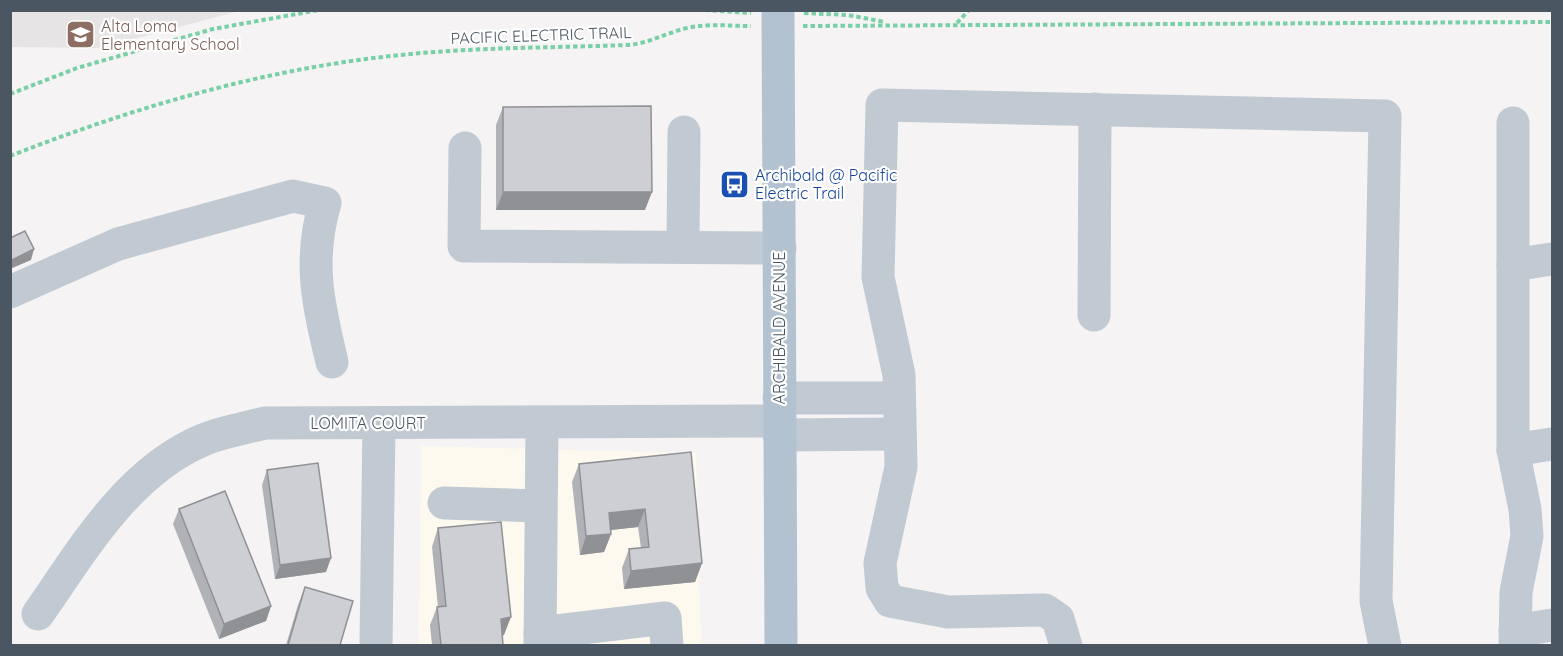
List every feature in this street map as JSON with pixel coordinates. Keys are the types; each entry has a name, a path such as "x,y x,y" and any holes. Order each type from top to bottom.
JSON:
{"main road":[{"name":"ARCHIBALD AVENUE","path":"778,18 781,645"}],"street":[{"path":"1066,645 1058,620 1045,610 948,612 890,601 882,588 880,563 901,467 899,375 878,277 882,105 1384,116 1376,601 1385,645"},
{"path":"1094,315 1095,109"},
{"path":"1513,123 1513,450 1525,509 1527,536 1516,592 1515,638 1552,625"},
{"path":"683,247 684,132"},
{"path":"465,148 464,246 780,248"},
{"path":"10,292 118,244 293,196 325,203 316,234 317,298 332,362"},
{"path":"1513,266 1552,259"},
{"path":"779,418 899,398"},
{"path":"779,418 900,434"},
{"name":"LOMITA COURT","path":"38,614 105,520 148,472 203,440 265,423 542,423 779,418"},
{"path":"376,645 379,423"},
{"path":"542,423 540,639 665,618 667,645"},
{"path":"1513,450 1552,444"},
{"path":"444,503 541,506"}],"path":[{"path":"10,94 77,68 213,29 319,10"},
{"path":"956,24 969,10"},
{"name":"PACIFIC ELECTRIC TRAIL","path":"10,156 86,126 216,88 319,67 390,56 482,48 629,45 706,24 778,18 956,24 1552,22"}],"shaded area":[{"name":"Alta Loma Elementary School","path":"11,10 239,11 100,48 11,47"},
{"path":"421,446 696,453 701,645 419,646"}],"building":[{"path":"651,106 652,192 503,192 503,107"},
{"path":"25,231 34,249 10,261 10,238"},
{"path":"691,452 702,563 631,571 629,549 649,547 645,509 609,513 611,534 586,536 579,464"},
{"path":"318,463 331,558 280,565 267,470"},
{"path":"225,491 271,606 224,624 179,509"},
{"path":"501,522 511,617 501,619 503,645 441,645 437,607 446,606 438,528"},
{"path":"305,587 353,601 340,645 288,645"}],"place":[{"name":"Alta Loma Elementary School","path":"80,35"},
{"name":"Archibald @ Pacific Electric Trail","path":"734,184"}]}
